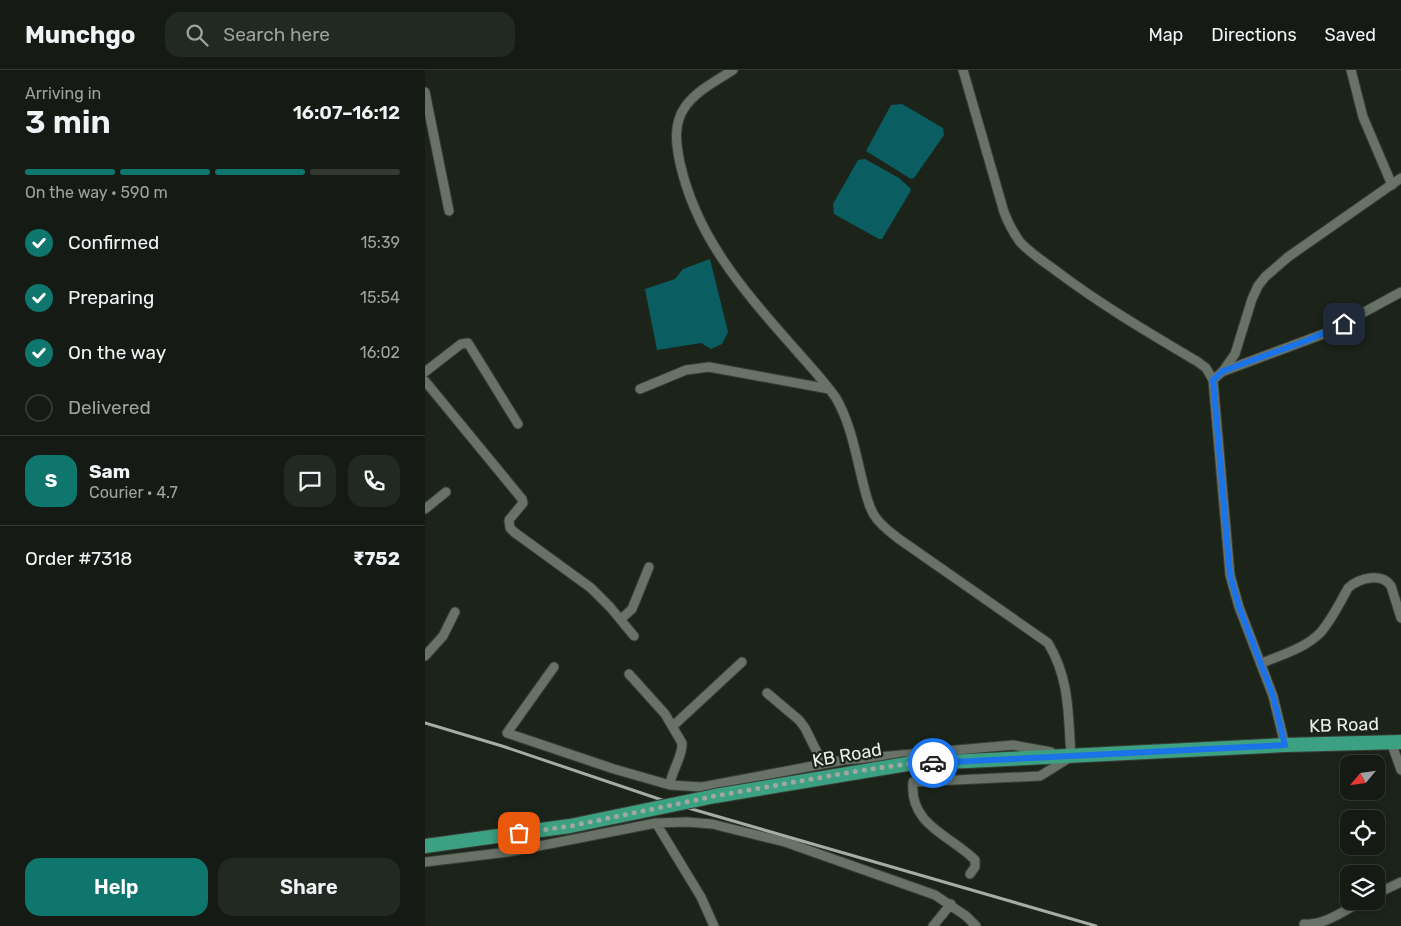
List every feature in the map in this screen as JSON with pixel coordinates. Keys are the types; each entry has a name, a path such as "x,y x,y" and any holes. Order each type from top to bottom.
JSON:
{"main road":[{"name":"KB Road","path":"425,846 571,826 715,796 907,764 1285,745 1396,742"}],"street":[{"path":"733,70 704,89 685,107 678,120 676,132 677,148 682,172 699,221 721,259 745,292 829,388 843,409 868,503 883,526 1048,642 1058,660 1065,680 1071,756"},
{"path":"963,70 1004,212 1011,228 1021,243 1081,289 1122,317 1198,362 1206,368 1213,380 1230,575 1239,607 1262,662 1277,707 1285,745"},
{"path":"1351,70 1363,118 1392,185"},
{"path":"425,92 449,211"},
{"path":"1213,380 1223,371 1235,354 1252,299 1265,277 1288,257 1401,178"},
{"path":"1223,371 1325,333 1401,292"},
{"path":"425,372 461,344 468,343 517,424"},
{"path":"640,389 686,370 709,368 829,388"},
{"path":"425,381 522,500 523,503 509,520 510,528 513,532 591,588 621,619 634,636"},
{"path":"425,509 446,492"},
{"path":"621,619 632,609 649,567"},
{"path":"1262,662 1301,647 1315,637 1327,623 1348,588 1363,580 1381,578 1388,581 1401,618"},
{"path":"425,656 440,640 455,612"},
{"path":"673,726 742,662"},
{"path":"554,667 507,733 597,764 670,785 703,787 844,760 1013,745 1071,756"},
{"path":"629,674 653,699 673,726 682,743 683,748 673,770 670,785"},
{"path":"767,693 799,720 823,764"},
{"path":"1396,742 1401,770"},
{"path":"970,874 975,867 975,860 936,832 927,822 913,799 913,782 1040,776 1071,756"},
{"path":"425,862 508,852 656,823 700,822 728,827 775,840 920,889 951,904 976,926"},
{"path":"656,823 701,897 714,926"},
{"path":"1385,890 1401,882"},
{"path":"933,926 951,904"},
{"path":"1305,924 1323,921 1344,910"}],"water":[{"path":"902,104 943,128 944,135 914,178 911,179 866,151 891,105"},
{"path":"865,159 899,178 911,189 882,239 834,214 833,204 858,160"},
{"path":"710,259 728,332 722,344 711,349 701,343 657,350 645,289 675,279 683,269"}],"railway":[{"path":"425,723 502,746 671,803 1096,926"}],"way so far":[{"path":"519,833 571,826 715,796 881,767 933,763"}],"route":[{"path":"933,763 1285,745 1282,725 1273,696 1262,662 1239,607 1230,575 1213,380 1223,371 1308,340 1344,324"}]}
